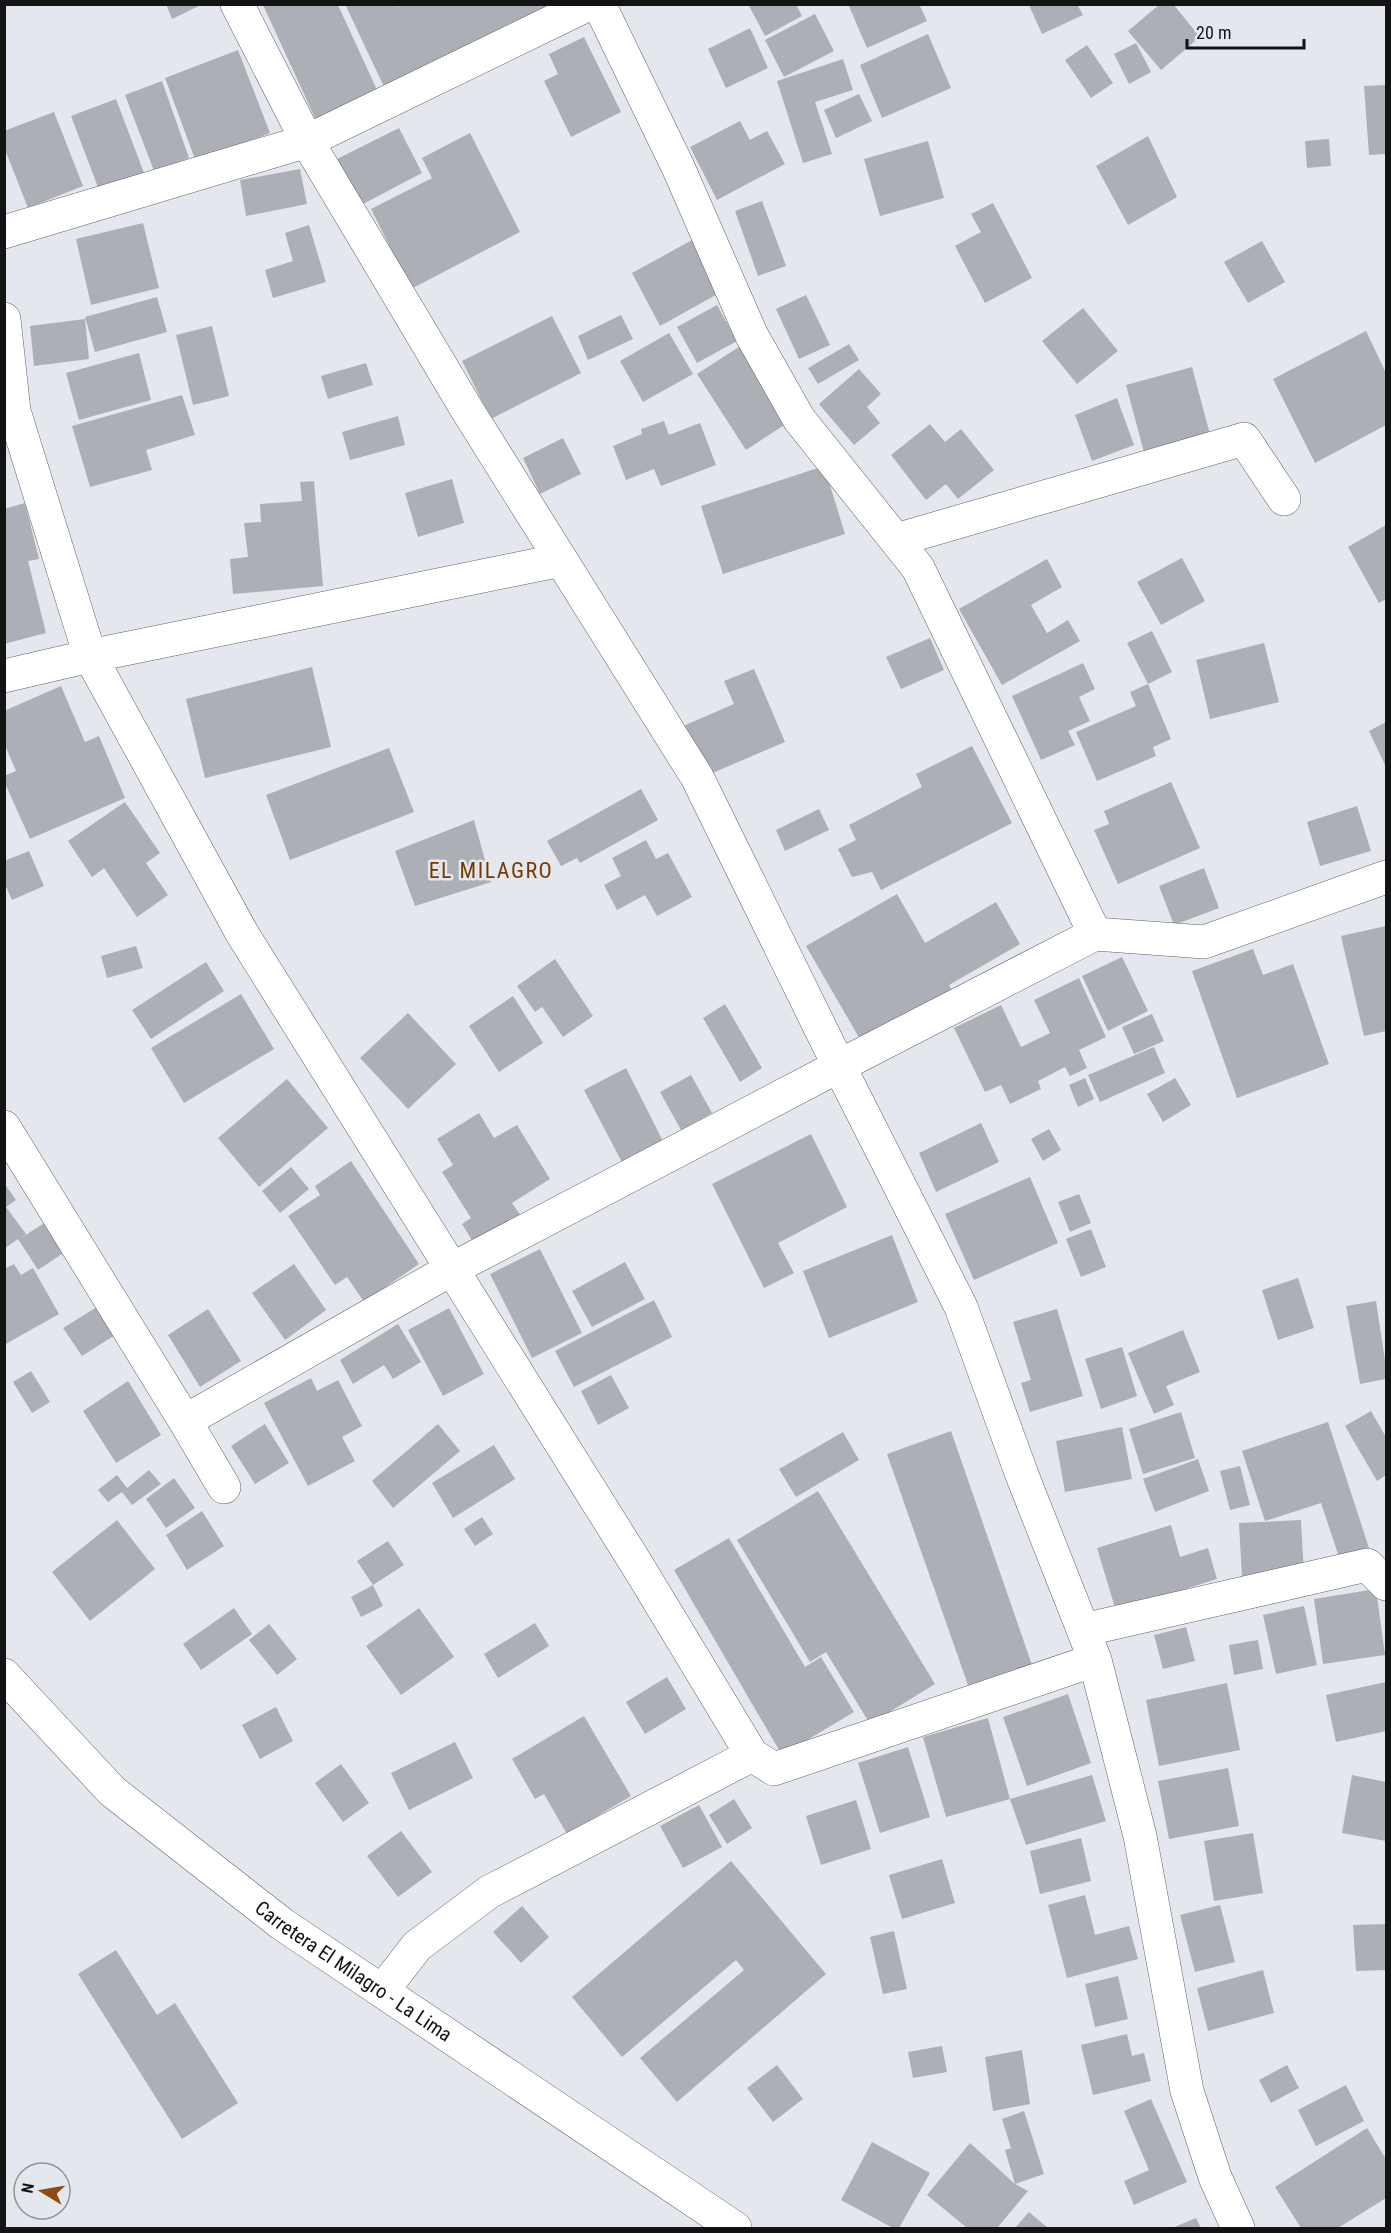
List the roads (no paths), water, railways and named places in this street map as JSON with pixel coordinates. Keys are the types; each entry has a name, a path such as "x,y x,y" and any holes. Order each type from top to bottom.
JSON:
{"street":[{"path":"237,4 307,141 466,408 697,777 961,1307 1022,1475 1095,1660 1140,1836 1187,2091 1215,2177 1239,2229"},
{"path":"4,232 307,141 589,4"},
{"path":"599,4 678,167 751,334 799,419 918,568 1095,934"},
{"path":"4,319 14,411 90,656 243,935 450,1270 639,1568 752,1755 774,1769 1095,1660"},
{"path":"896,540 1244,439 1284,499"},
{"path":"4,676 90,656 561,560"},
{"path":"185,1421 450,1270 839,1065 1095,934 1204,942 1386,877"},
{"path":"4,1127 224,1487"},
{"path":"1083,1630 1367,1565 1386,1583"},
{"name":"Carretera El Milagro - La Lima","path":"4,1675 112,1791 282,1924 735,2229"},
{"path":"382,1990 417,1946 489,1892 752,1755"}],"district":[{"name":"EL MILAGRO","path":"491,870"}]}
